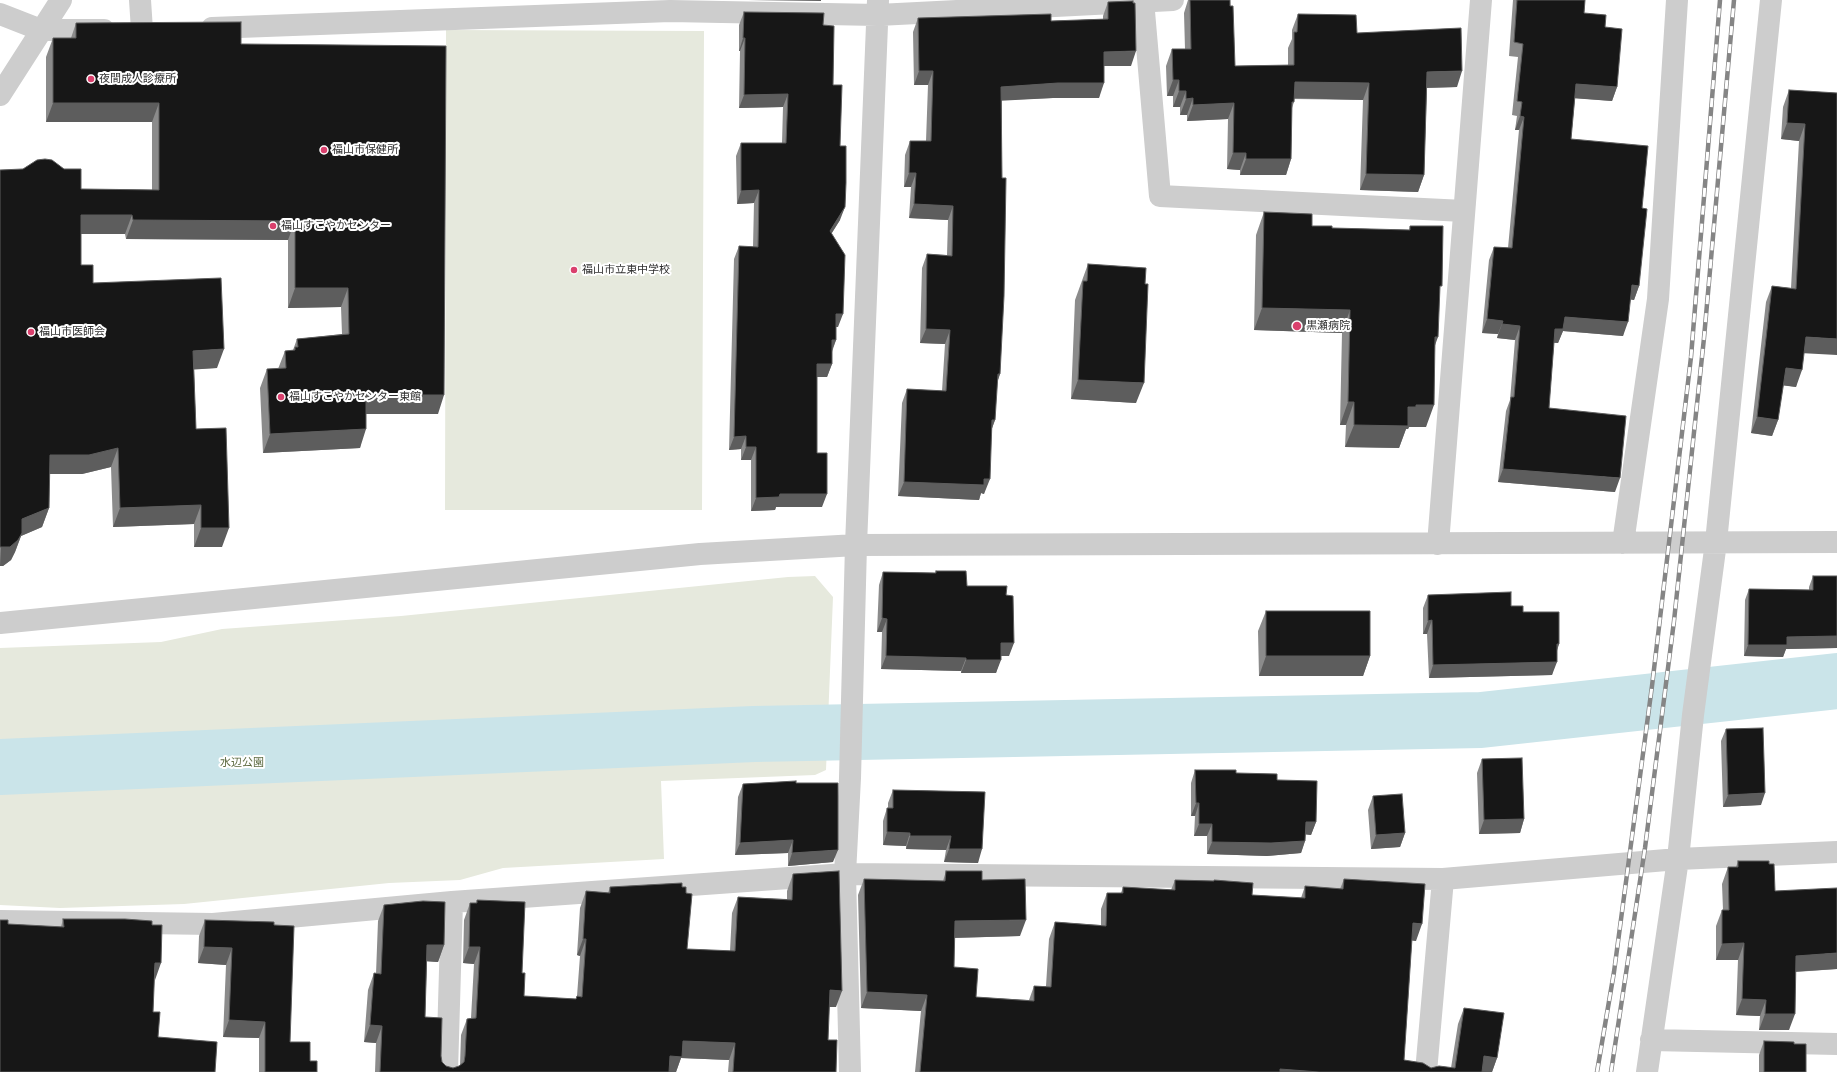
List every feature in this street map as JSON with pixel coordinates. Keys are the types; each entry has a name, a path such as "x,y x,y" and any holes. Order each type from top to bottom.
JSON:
{"street":[{"path":"0,95 61,0"},
{"path":"140,0 142,30"},
{"path":"189,29 670,6 878,7 1172,0"},
{"path":"1438,544 1480,0"},
{"path":"1623,543 1658,299 1677,0"},
{"path":"1647,1072 1678,859 1693,715 1716,542 1771,0"},
{"path":"1143,1 1160,196 1464,211"},
{"path":"850,1072 845,874 850,768 851,680 856,545 878,7"},
{"path":"0,14 41,30 165,30"},
{"path":"0,623 700,554 856,545 1837,542"},
{"path":"0,922 213,924 452,902 845,874 1443,879 1678,859 1837,852"},
{"path":"1426,1072 1443,879"},
{"path":"447,1072 452,902"},
{"path":"1651,1040 1837,1044"}],"green space":[{"name":"福山市立東中学校","path":"446,30 704,31 702,510 445,510"},
{"name":"水辺公園","path":"815,576 833,597 826,770 815,775 661,781 664,859 503,868 460,880 389,883 184,904 60,908 0,905 0,648 161,642 222,629 401,616 788,577"}],"building":[{"path":"1190,0 1230,0 1230,6 1233,6 1235,66 1294,65 1294,32 1297,32 1298,14 1356,15 1357,33 1461,28 1462,71 1427,72 1424,175 1366,174 1369,83 1295,82 1294,102 1292,102 1291,159 1246,159 1246,153 1233,153 1234,103 1193,105 1193,98 1186,99 1186,91 1179,91 1179,80 1173,80 1172,49 1191,49"},
{"path":"1517,0 1585,0 1584,13 1606,15 1605,27 1622,29 1617,87 1576,84 1571,139 1648,146 1642,208 1647,209 1639,286 1632,285 1628,322 1565,317 1563,329 1555,329 1549,408 1626,416 1620,478 1503,469 1511,397 1514,397 1520,326 1502,324 1503,321 1487,319 1494,247 1512,248 1524,117 1520,116 1522,102 1517,101 1523,44 1514,42"},
{"path":"1133,1 1133,3 1135,3 1136,51 1104,52 1104,83 1058,83 1001,87 1002,178 1006,178 1004,296 1000,374 998,374 995,420 992,420 990,479 984,479 984,485 904,482 907,389 946,391 950,330 926,329 927,254 952,256 953,206 914,204 916,173 909,173 910,141 931,141 933,71 919,71 918,18 1051,14 1051,21 1108,19 1108,2"},
{"path":"744,12 824,13 823,25 834,26 833,85 842,85 840,146 846,146 846,183 845,207 830,231 845,255 843,314 836,314 836,340 832,340 832,364 817,364 817,453 827,453 827,494 780,494 779,497 756,498 756,447 746,447 746,436 734,437 739,246 758,247 759,190 741,191 741,143 786,143 788,94 744,95"},
{"path":"241,22 241,44 446,46 444,395 366,395 366,429 270,434 267,369 286,368 285,351 295,350 295,347 298,347 297,339 349,334 348,288 295,288 295,221 133,220 132,215 81,215 81,265 93,265 93,283 221,278 224,349 193,351 196,429 226,428 229,528 201,528 201,505 120,508 118,448 89,455 50,455 49,508 22,519 22,533 18,540 10,547 0,547 0,170 23,169 37,160 45,159 52,160 64,169 81,169 81,189 159,190 159,103 53,103 53,38 76,38 76,23"},
{"path":"1789,90 1837,93 1837,339 1806,337 1802,370 1786,368 1778,420 1757,417 1772,286 1796,289 1805,124 1787,123"},
{"path":"1264,212 1312,214 1312,226 1332,226 1332,228 1410,230 1410,226 1443,226 1442,286 1440,286 1438,337 1435,337 1434,405 1416,405 1416,407 1408,407 1408,426 1354,425 1354,402 1348,402 1350,310 1262,308"},
{"path":"1088,264 1146,268 1145,284 1148,284 1144,383 1078,380 1083,281 1087,281"},
{"path":"936,571 966,571 967,586 1007,586 1006,595 1013,596 1014,643 1001,643 1001,660 966,660 966,658 886,656 887,619 882,618 883,572 936,573"},
{"path":"1813,576 1837,576 1837,636 1787,637 1787,645 1748,645 1749,589 1813,590"},
{"path":"1511,592 1511,606 1523,606 1523,612 1559,612 1559,644 1557,644 1557,662 1433,665 1432,620 1428,621 1428,595"},
{"path":"1266,611 1370,611 1370,656 1266,656"},
{"path":"1763,728 1765,793 1728,795 1726,729"},
{"path":"1522,758 1524,819 1484,820 1482,759"},
{"path":"1195,770 1236,770 1236,773 1277,774 1277,780 1317,781 1316,822 1306,822 1305,841 1271,843 1212,842 1212,824 1199,824 1199,803 1196,803"},
{"path":"796,781 796,783 838,783 838,850 792,853 793,840 740,843 743,784"},
{"path":"893,790 985,792 982,849 949,849 951,836 910,836 910,833 887,832 887,808 893,808"},
{"path":"1402,794 1405,833 1376,835 1373,796"},
{"path":"1738,861 1769,861 1769,864 1774,864 1775,891 1837,888 1837,953 1796,956 1795,1014 1765,1014 1766,1000 1742,999 1744,943 1722,944 1722,910 1729,910 1728,867 1738,867"},
{"path":"839,871 842,991 830,990 828,1040 837,1040 836,1072 733,1072 735,1043 683,1041 682,1057 670,1056 669,1072 380,1072 382,1026 370,1025 374,973 381,974 384,905 423,901 445,902 444,945 427,945 425,1017 442,1018 442,1062 446,1066 453,1068 464,1062 467,1019 476,1018 480,947 469,947 470,903 477,903 477,900 525,902 522,973 525,973 524,996 576,999 577,996 582,997 586,939 583,939 586,891 610,893 610,887 682,883 682,887 686,887 686,893 692,894 687,949 735,951 738,897 792,900 793,874"},
{"path":"946,871 982,871 982,880 1025,879 1026,920 955,921 954,967 978,969 976,997 1034,1001 1034,986 1051,987 1055,922 1106,926 1107,893 1123,893 1123,887 1175,890 1175,880 1214,880 1253,883 1252,895 1305,898 1305,886 1343,889 1344,879 1425,884 1422,924 1413,923 1404,1060 1423,1063 1431,1068 1439,1066 1455,1068 1464,1008 1504,1013 1497,1058 1484,1056 1482,1072 1319,1072 1280,1069 1280,1072 920,1072 927,995 867,992 864,879 945,881"},
{"path":"63,919 125,919 152,921 152,925 162,925 161,963 155,963 153,1012 160,1012 158,1037 217,1042 215,1072 0,1072 0,920 8,920 8,924 64,927"},
{"path":"205,920 274,922 274,925 294,926 290,1042 310,1042 310,1061 317,1061 317,1072 265,1072 265,1022 229,1020 232,948 204,947"},
{"path":"1764,1041 1806,1044 1806,1072 1764,1072"}],"waterway":[{"path":"0,767 754,734 1481,720 1837,681"}],"railway":[{"path":"1597,1072 1614,972 1652,686 1691,357 1720,0"},
{"path":"1611,1072 1645,848 1674,621 1704,338 1734,0"}],"place":[{"name":"夜間成人診療所","path":"91,79"},
{"name":"福山市保健所","path":"324,150"},
{"name":"福山すこやかセンター","path":"273,226"},
{"name":"福山市立東中学校","path":"574,270"},
{"name":"黒瀬病院","path":"1297,326"},
{"name":"福山市医師会","path":"31,332"},
{"name":"福山すこやかセンター東館","path":"281,397"}]}
